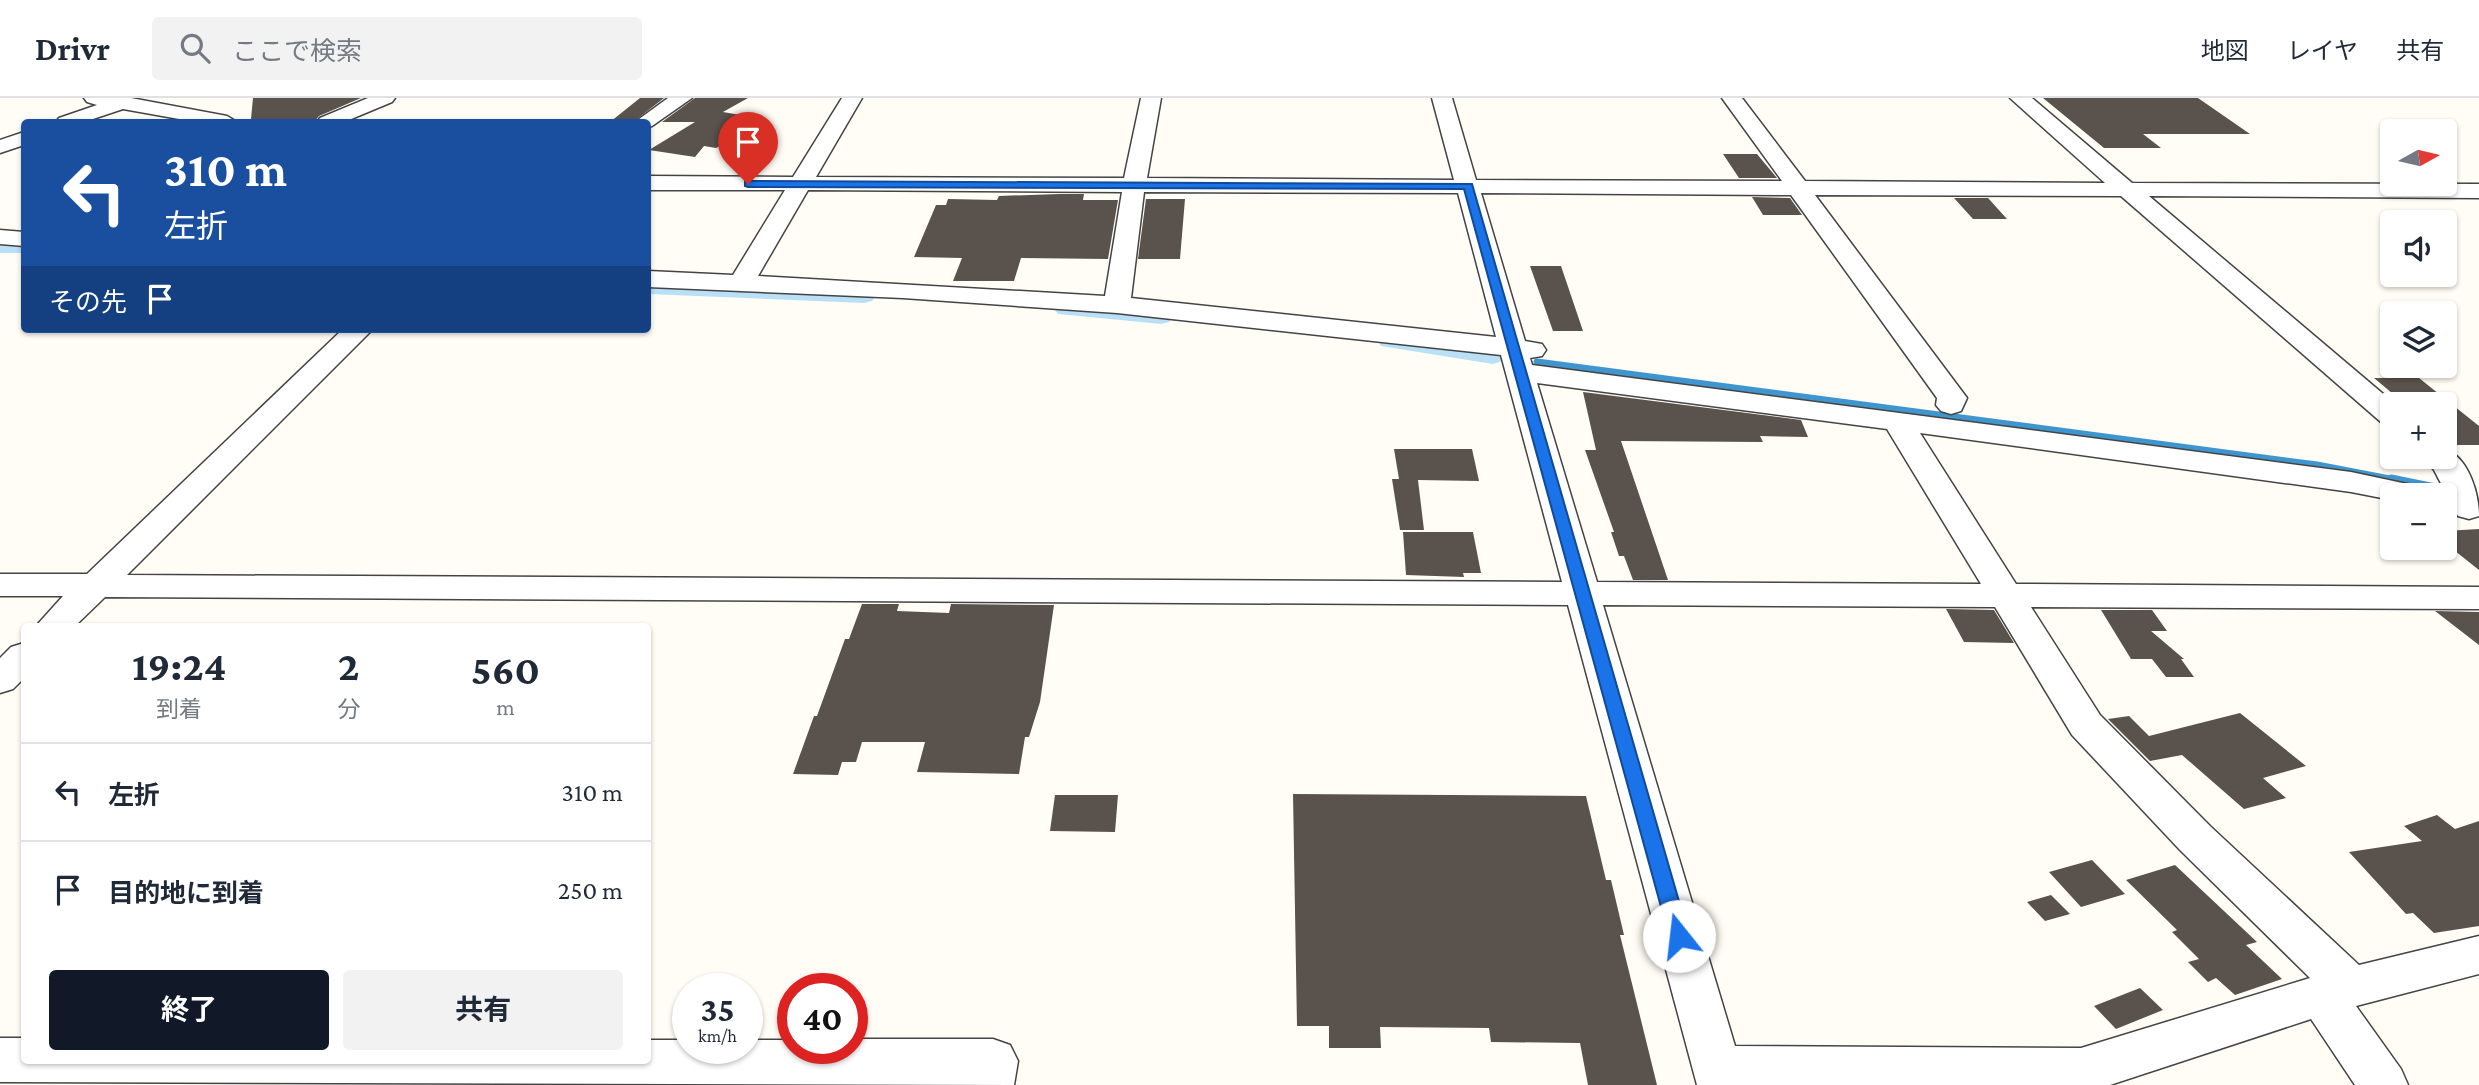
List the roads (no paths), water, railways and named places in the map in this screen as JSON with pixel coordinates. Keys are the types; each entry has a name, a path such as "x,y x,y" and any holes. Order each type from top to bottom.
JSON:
{"street":[{"path":"94,98 127,100 213,119"},
{"path":"334,119 385,98"},
{"path":"650,119 682,98"},
{"path":"741,283 852,98"},
{"path":"1117,305 1134,185 1152,98"},
{"path":"1442,98 1580,593 1719,1076 2081,1070 2181,1042 2336,991 2479,955"},
{"path":"1732,98 1952,398 1951,405"},
{"path":"2020,98 2380,407"},
{"path":"74,119 127,100"},
{"path":"0,147 21,139"},
{"path":"651,183 2127,189 2474,195"},
{"path":"0,237 21,239"},
{"path":"651,279 904,290 1117,305 1515,360 1681,370"},
{"path":"57,623 355,333"},
{"path":"1515,360 1566,376 2380,488"},
{"path":"1897,421 2086,725 2336,991 2383,1085"},
{"path":"0,585 2479,598"},
{"path":"0,680 21,659"},
{"path":"0,1060 21,1061"},
{"path":"77,1064 271,1074 993,1061 989,1085"}],"waterway":[{"path":"0,246 21,247"},
{"path":"651,287 864,296"},
{"path":"1066,309 1161,317"},
{"path":"1390,341 1493,356"},
{"path":"1537,362 2317,465 2400,481"},
{"path":"2391,479 2411,483"}]}
